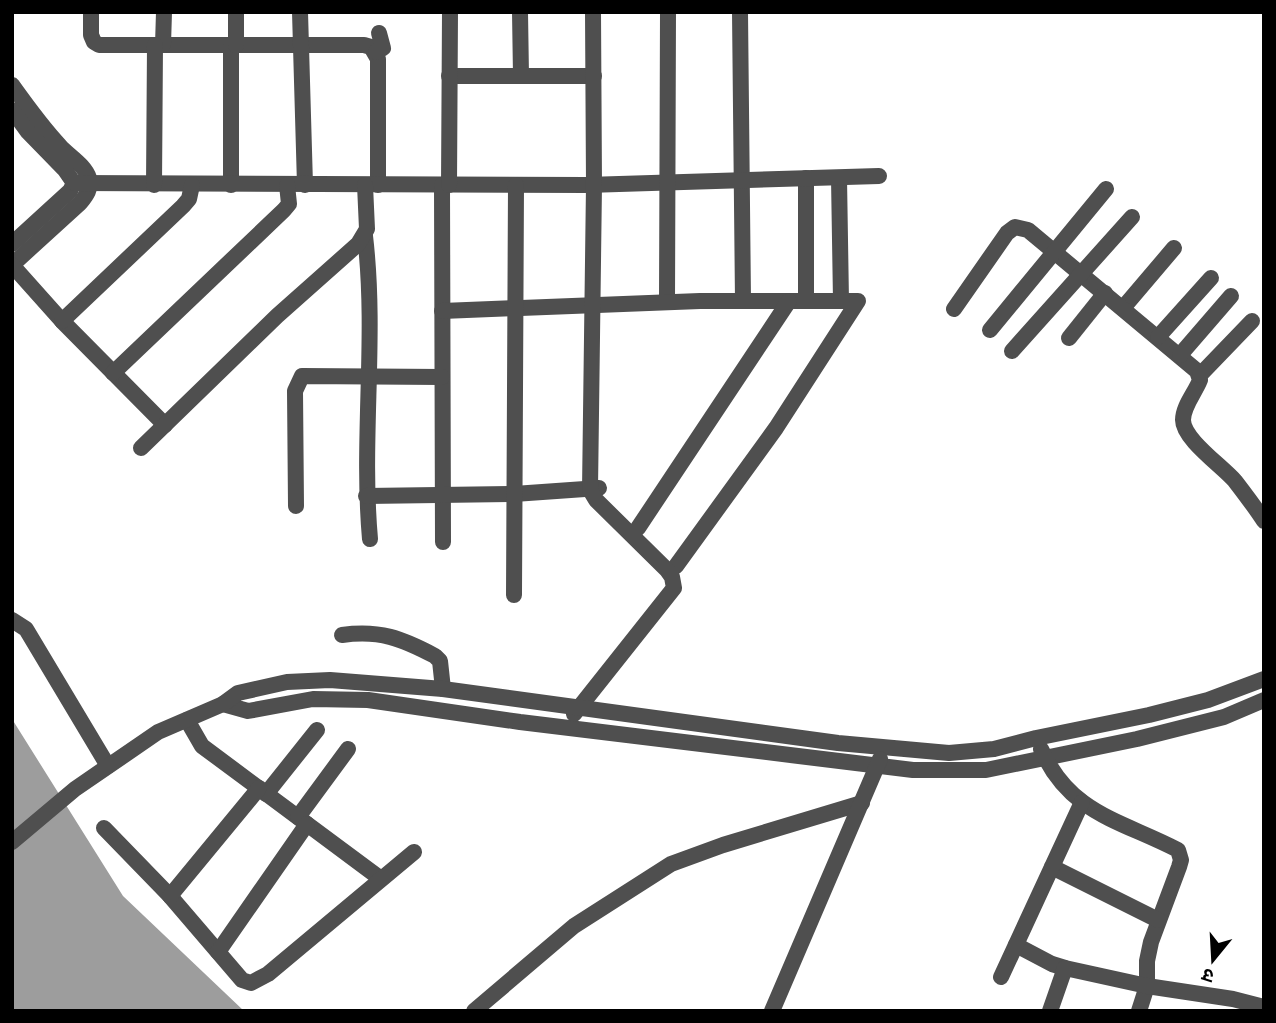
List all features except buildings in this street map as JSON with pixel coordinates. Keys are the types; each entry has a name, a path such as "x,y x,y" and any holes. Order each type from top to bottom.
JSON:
{"street":[{"path":"91,12 91,35 94,42 107,45 364,45 376,52 378,59 372,185 365,236 369,291 366,496 370,539"},
{"path":"154,184 159,45 163,12"},
{"path":"231,185 236,12"},
{"path":"300,12 305,185"},
{"path":"443,542 442,311 450,12"},
{"path":"520,12 521,76"},
{"path":"570,728 674,588 672,577 667,570 596,500 593,486 593,12"},
{"path":"667,302 668,12"},
{"path":"740,12 743,301"},
{"path":"376,52 383,48 379,33"},
{"path":"449,76 594,76"},
{"path":"12,85 54,140 89,176 12,244"},
{"path":"12,110 28,132 88,191 80,203 12,265 62,321 165,425"},
{"path":"82,184 594,185 879,176"},
{"path":"806,178 807,301"},
{"path":"839,178 841,301"},
{"path":"62,321 183,206 189,199 192,185"},
{"path":"113,373 285,210 289,204 287,185"},
{"path":"514,595 516,185"},
{"path":"990,330 1106,189"},
{"path":"1012,351 1132,217"},
{"path":"954,309 1007,233 1015,228 1028,230 1180,355 1200,375"},
{"path":"141,448 277,316 365,236"},
{"path":"1124,308 1174,247"},
{"path":"1158,337 1212,278"},
{"path":"1069,338 1105,293"},
{"path":"1180,355 1231,296"},
{"path":"638,528 789,301"},
{"path":"442,311 667,302 858,301 776,428 677,566"},
{"path":"1252,321 1200,375 1182,422 1190,438 1234,481 1264,521"},
{"path":"296,506 295,391 305,371 369,378 442,377"},
{"path":"366,496 514,494 593,486 638,528 677,566 683,582 681,597 585,708"},
{"path":"12,620 26,629 108,766"},
{"path":"342,635 373,632 384,634 435,656 440,661 443,689"},
{"path":"12,842 75,789 158,732 223,704 238,693 287,682 330,680 443,689 838,743 949,754 994,749 1149,715 1208,700 1264,680"},
{"path":"330,680 331,699"},
{"path":"223,704 248,711 313,699 368,700 913,770 986,770 1137,739 1211,720 1264,700"},
{"path":"187,720 202,746 381,879"},
{"path":"170,896 317,730"},
{"path":"1036,738 1064,788 1102,815 1178,850 1181,860 1158,920 1147,961 1147,986 1139,1011"},
{"path":"772,1011 885,747"},
{"path":"218,952 348,749"},
{"path":"1001,977 1082,802"},
{"path":"474,1011 574,926 671,864 723,845 862,803"},
{"path":"104,828 170,896 242,980 251,983 258,981 414,852"},
{"path":"1052,867 1158,920"},
{"path":"1016,945 1065,968 1229,1005 1264,1007"},
{"path":"1050,1011 1065,968"}],"shaded area":[{"path":"12,719 123,896 244,1011 12,1011"}]}
